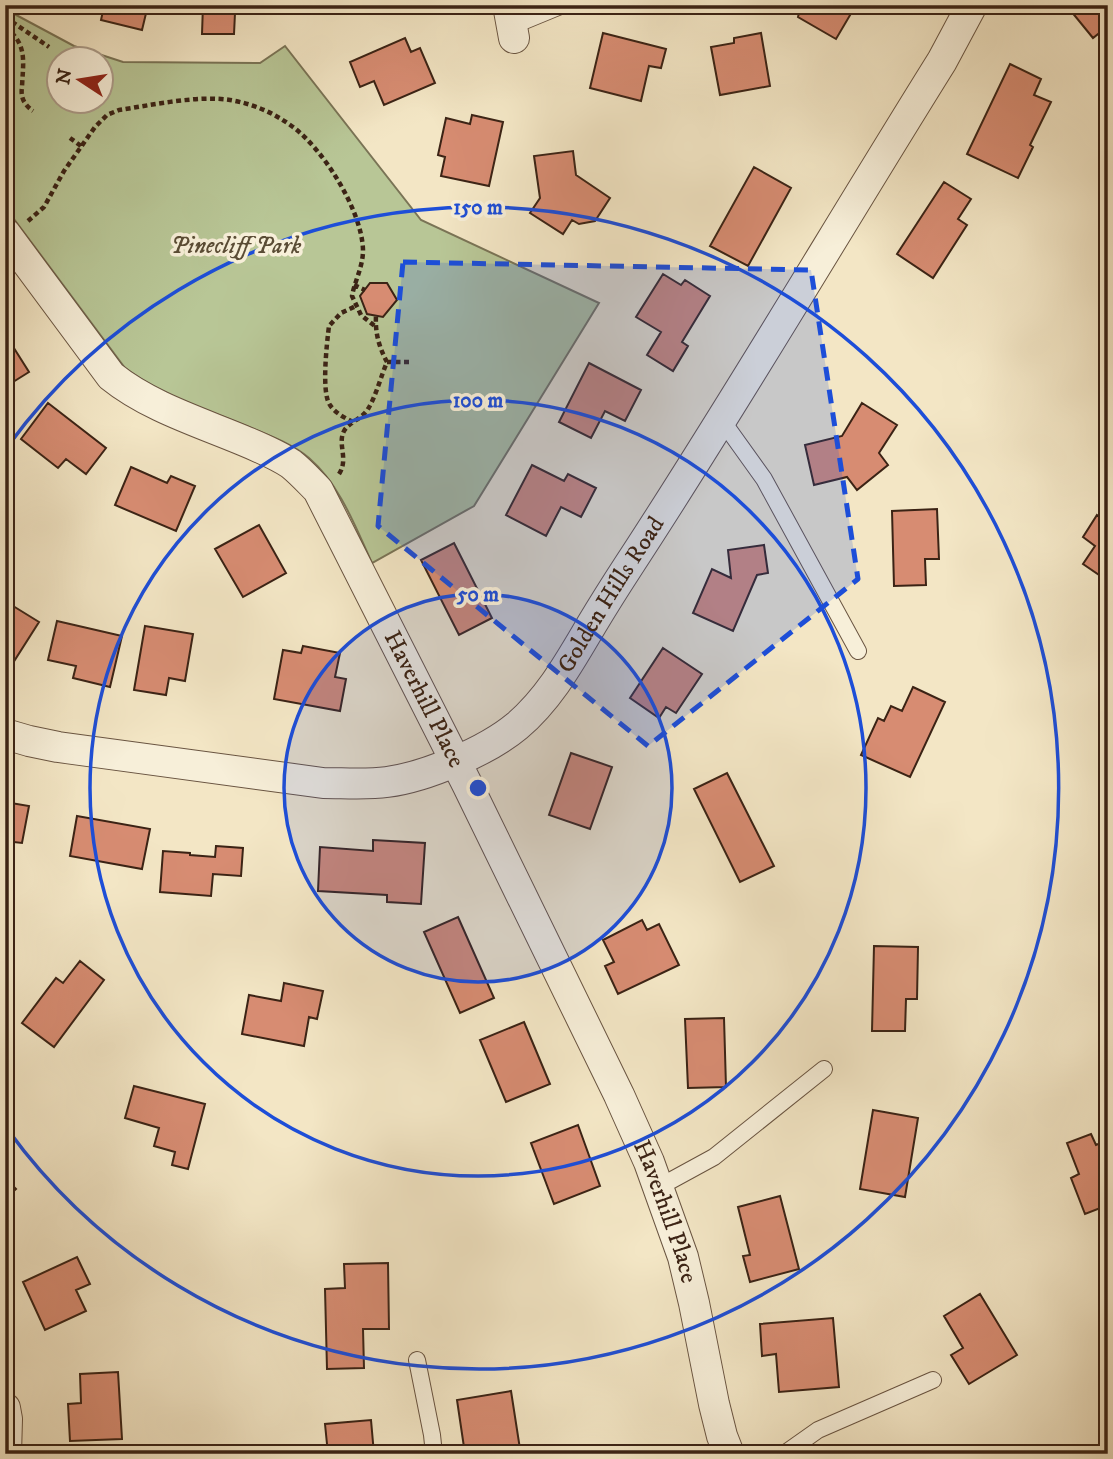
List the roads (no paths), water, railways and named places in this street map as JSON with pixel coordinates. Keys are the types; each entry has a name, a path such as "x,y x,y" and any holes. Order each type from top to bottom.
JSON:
{"street":[{"name":"Golden Hills Road","path":"5,734 58,747 323,783 360,784 388,782 421,774 491,743 515,727 538,706 564,672 942,61 972,5"},
{"name":"Haverhill Place","path":"15,229 111,376 148,400 271,452 291,464 318,491 455,761 619,1095 659,1187 683,1257 714,1404 729,1454"},
{"path":"5,1408 6,1454"}],"lane":[{"path":"511,23 564,5"},
{"path":"721,419 764,479 858,651"},
{"path":"659,1187 714,1157 824,1069"},
{"path":"417,1360 434,1454"},
{"path":"784,1454 818,1430 933,1380"}],"park label":[{"name":"Pinecliff Park","path":"236,246"}]}
